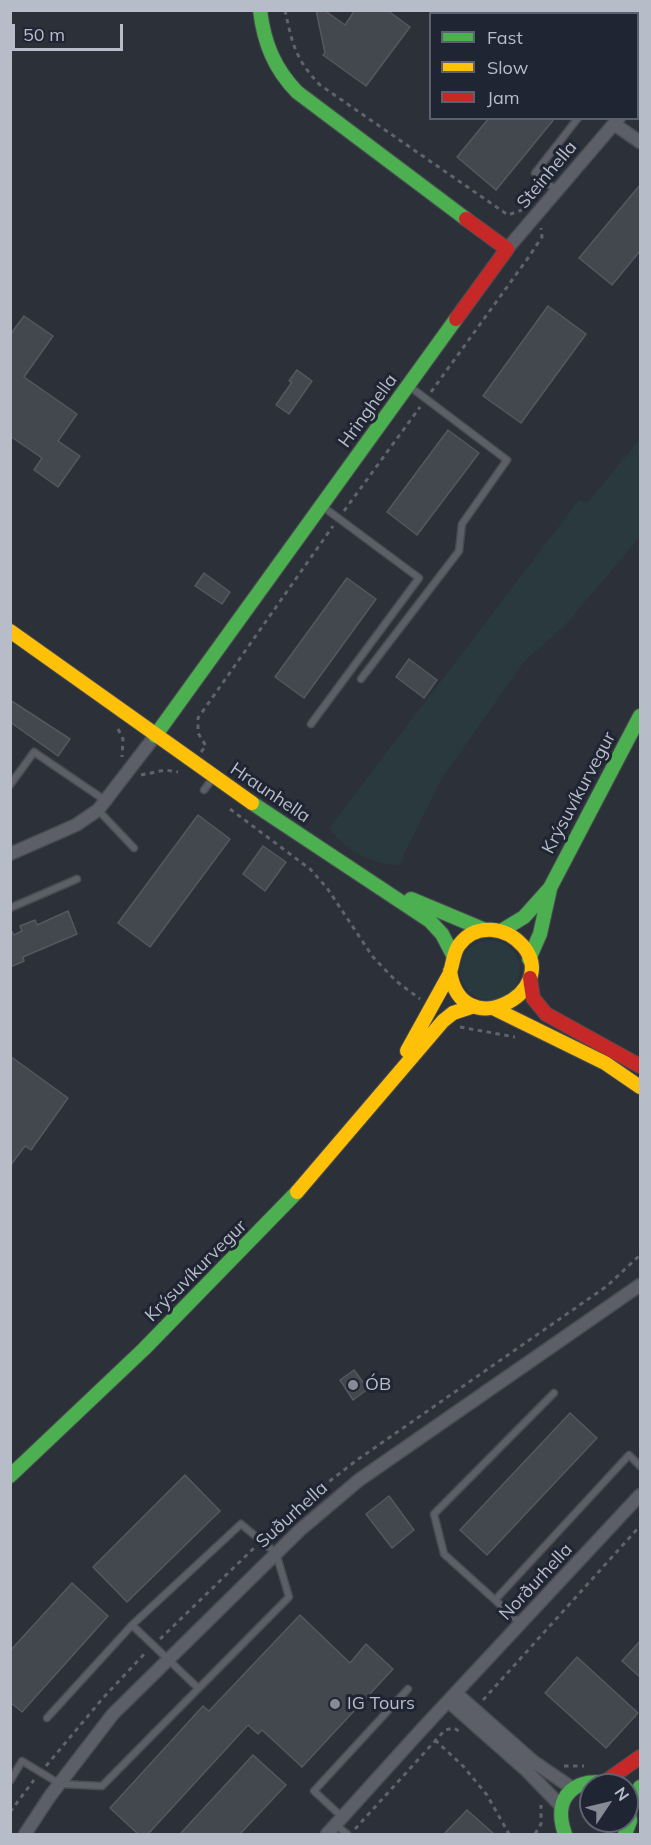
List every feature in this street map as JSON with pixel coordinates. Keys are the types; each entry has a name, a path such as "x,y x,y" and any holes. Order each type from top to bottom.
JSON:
{"street":[{"path":"260,10 264,39 270,58 297,92 507,249"},
{"name":"Steinhella","path":"507,249 616,121 640,141"},
{"name":"Hringhella","path":"155,736 507,249"},
{"path":"10,631 155,736 102,806 76,825 10,854"},
{"name":"Krýsuvíkurvegur","path":"501,931 524,917 550,888 640,716"},
{"name":"Hraunhella","path":"155,736 437,927 453,955"},
{"name":"Hraunhella","path":"366,879 485,930"},
{"name":"Krýsuvíkurvegur","path":"529,959 540,934 550,888"},
{"path":"640,1066 546,1014 533,998 529,959 519,941 501,931 485,930 465,938 453,955 450,971 457,992 474,1006 495,1010 605,1063 640,1087"},
{"name":"Krýsuvíkurvegur","path":"392,1078 450,971"},
{"path":"495,1010 517,1000 530,978"},
{"name":"Krýsuvíkurvegur","path":"10,1476 144,1349 270,1222 361,1119 392,1078 445,1018 474,1006"},
{"name":"Suðurhella","path":"25,1834 113,1714 276,1553 358,1480 640,1285"},
{"name":"Norðurhella","path":"327,1834 640,1495"},
{"path":"453,1698 534,1762 572,1788"},
{"path":"453,1698 560,1805"},
{"path":"623,1773 640,1757"},
{"path":"559,1831 560,1805 572,1788 579,1784"}],"lane":[{"path":"557,191 535,173 576,120"},
{"path":"361,679 459,551 462,524 507,460 409,385"},
{"path":"311,724 419,578 322,506"},
{"path":"10,785 34,752 102,806 134,848"},
{"path":"204,790 213,777"},
{"path":"10,908 77,879"},
{"path":"521,1625 444,1554 434,1514 554,1393"},
{"path":"495,1600 629,1455 640,1466"},
{"path":"10,1781 22,1761 60,1784 102,1786 289,1597 276,1553 241,1524 132,1625 47,1718"},
{"path":"132,1625 198,1689"},
{"path":"348,1834 314,1791 408,1689"}],"path":[{"path":"206,746 198,733 198,718 542,237 541,226 524,209 508,215 320,85 302,66 293,48 285,10"},
{"path":"114,724 123,739 122,759 131,770 142,776 165,770 182,774"},
{"path":"204,790 301,860 327,888 383,969 430,1007"},
{"path":"445,1018 456,1026 524,1040"},
{"path":"483,1705 488,1694 640,1526"},
{"path":"348,1834 448,1728 462,1733"},
{"path":"435,1740 463,1766 487,1795 509,1834"}],"shaded area":[{"path":"640,439 640,537 566,624 523,663 441,780 399,865 369,859 351,850 329,828 579,500 587,503"},
{"path":"484,940 496,940 507,945 515,953 520,970 518,982 507,995 496,1000 484,1000 473,995 465,987 460,976 460,964 465,953 473,945"}],"building":[{"path":"316,10 324,10 345,25 355,10 387,10 410,27 366,86 323,55 325,53"},
{"path":"487,120 553,120 496,190 457,157"},
{"path":"640,185 640,251 612,285 579,258"},
{"path":"548,306 586,334 521,423 483,396"},
{"path":"24,316 53,336 24,377 77,414 58,441 80,456 58,487 34,470 42,458 10,436 10,335"},
{"path":"297,370 312,381 289,414 276,405 292,382 289,381"},
{"path":"448,430 479,453 417,535 387,512"},
{"path":"204,573 230,592 222,604 195,586"},
{"path":"347,578 376,599 304,698 275,677"},
{"path":"409,659 437,680 424,698 396,677"},
{"path":"10,700 70,739 58,756 10,722"},
{"path":"198,815 230,839 150,947 118,923"},
{"path":"263,846 286,862 265,891 243,874"},
{"path":"68,911 77,934 23,957 24,961 10,967 10,928 14,935 22,931 20,926 35,920 37,925"},
{"path":"10,1056 68,1098 31,1150 25,1146 10,1166"},
{"path":"354,1370 368,1389 353,1400 340,1380"},
{"path":"570,1413 597,1438 487,1555 460,1530"},
{"path":"185,1475 220,1511 127,1602 93,1567"},
{"path":"389,1496 414,1530 392,1548 366,1514"},
{"path":"72,1583 108,1616 22,1712 10,1702 10,1651"},
{"path":"300,1615 350,1663 366,1644 393,1669 302,1767 262,1730 258,1734 248,1725 148,1834 138,1834 110,1808 203,1706 209,1711"},
{"path":"640,1641 640,1677 622,1661"},
{"path":"577,1657 638,1713 606,1748 545,1693"},
{"path":"253,1755 286,1785 240,1834 180,1834"},
{"path":"467,1810 494,1834 444,1834"}],"traffic: fast":[{"path":"260,10 271,54 282,74 297,92 466,219"},
{"path":"155,736 456,319"},
{"path":"501,931 524,917 550,888 640,716"},
{"path":"252,803 430,921 442,934 453,955"},
{"path":"529,959 540,934 550,889"},
{"path":"411,899 485,930"},
{"path":"10,1476 144,1349 297,1192"},
{"path":"565,1834 562,1809 570,1791 579,1786"}],"traffic: slow":[{"path":"10,631 252,803"},
{"path":"407,1051 449,975 450,971 454,955 457,948 466,938 482,930 500,931 523,946 531,963 529,980 520,994 505,1004 488,1008 471,1005 458,993 450,971"},
{"path":"297,1192 443,1021 453,1013 474,1006"},
{"path":"495,1009 605,1063 640,1087"}],"traffic: jam":[{"path":"456,319 507,249 466,219"},
{"path":"530,978 533,998 546,1014 640,1066"},
{"path":"617,1773 640,1757"}],"place":[{"name":"ÓB","path":"353,1385"},
{"name":"IG Tours","path":"335,1704"}]}
